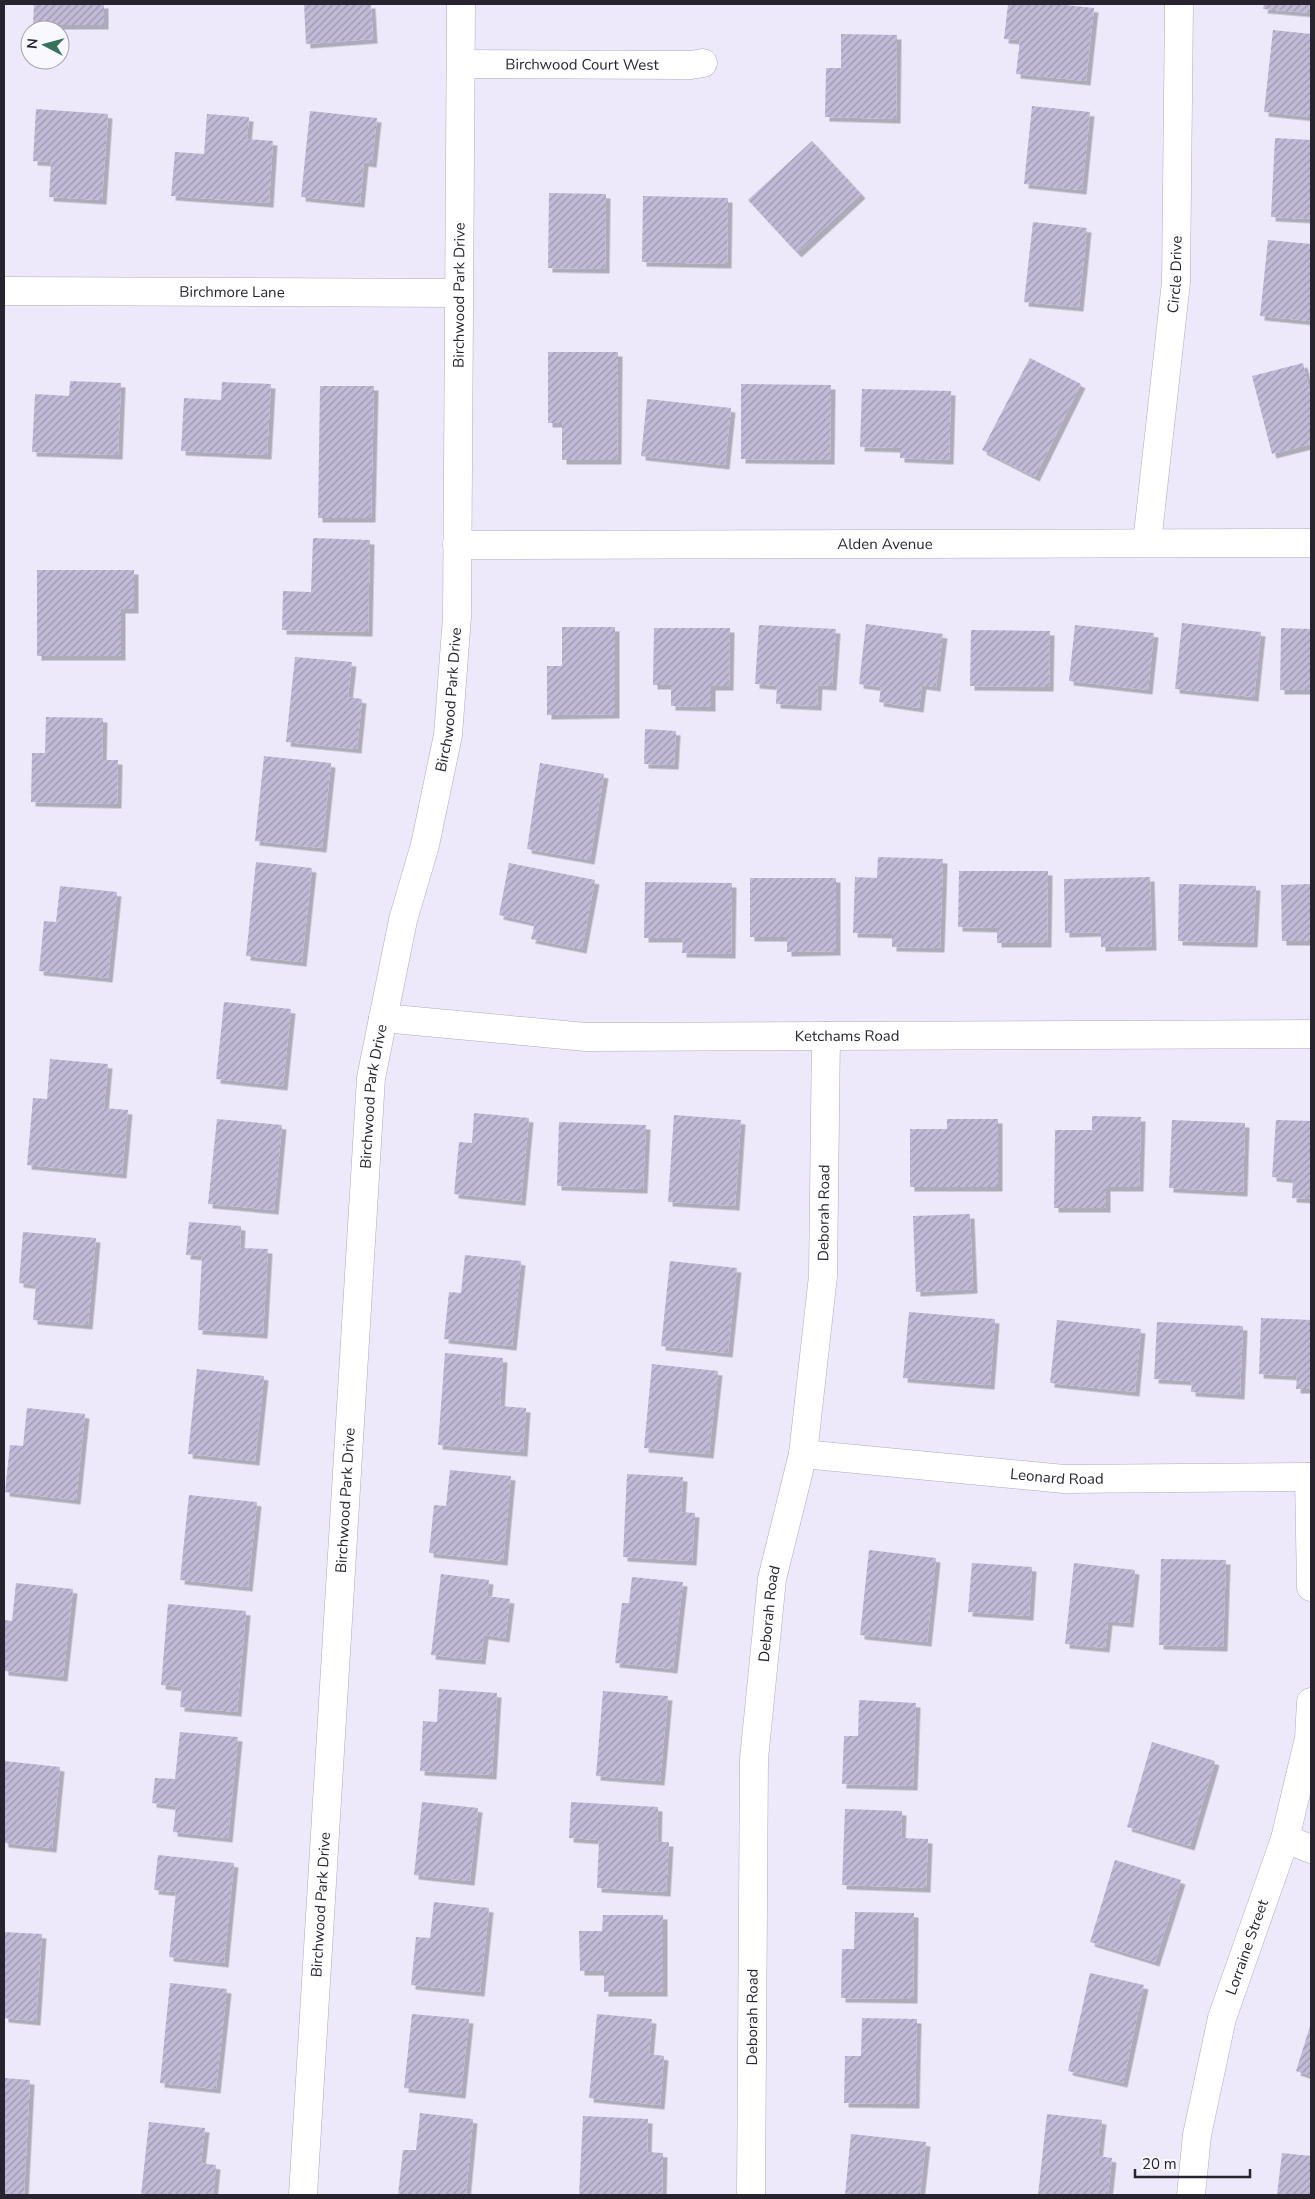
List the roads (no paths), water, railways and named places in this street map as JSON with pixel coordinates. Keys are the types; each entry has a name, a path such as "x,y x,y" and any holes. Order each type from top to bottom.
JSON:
{"street":[{"name":"Birchwood Park Drive","path":"303,2195 371,1078 403,920 425,845 448,735 457,617 461,4"},
{"name":"Circle Drive","path":"1147,543 1176,282 1179,4"},
{"name":"Birchwood Court West","path":"461,64 691,65 704,63"},
{"name":"Birchmore Lane","path":"4,291 458,293"},
{"name":"Alden Avenue","path":"457,545 1311,543"},
{"name":"Ketchams Road","path":"383,1018 586,1037 1311,1034"},
{"name":"Deborah Road","path":"751,2195 754,1759 772,1579 803,1454 823,1276 826,1036"},
{"name":"Leonard Road","path":"803,1454 1064,1479 1310,1477"},
{"path":"1310,1477 1311,1587"},
{"name":"Lorraine Street","path":"1191,2195 1197,2135 1222,2018 1285,1838 1309,1738 1311,1702"},
{"path":"1285,1838 1311,1849"}]}
